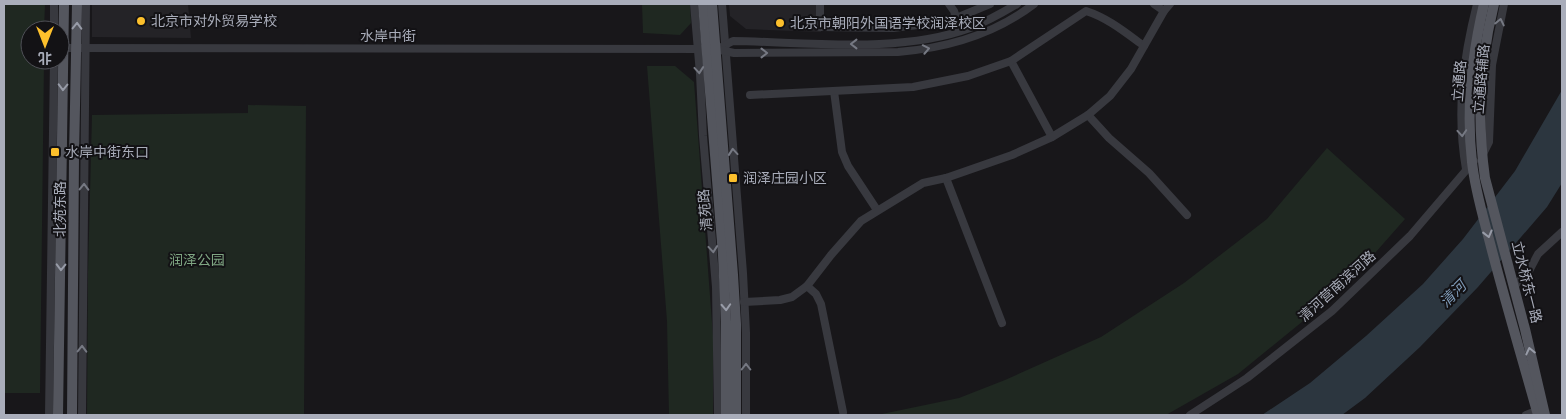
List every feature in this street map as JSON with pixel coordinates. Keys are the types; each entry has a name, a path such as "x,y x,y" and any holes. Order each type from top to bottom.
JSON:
{"main road":[{"name":"北苑东路","path":"63,20 64,4"},
{"name":"北苑东路","path":"72,415 74,157 82,48 77,4"},
{"name":"清苑路","path":"703,4 714,48 733,275 736,324 736,415"},
{"name":"清苑路","path":"712,4 726,322 726,415"},
{"name":"立通路","path":"1469,165 1470,105 1484,4"},
{"name":"立通路","path":"1482,156 1482,87 1486,47 1494,4"},
{"path":"1474,15 1476,52"},
{"name":"北苑东路","path":"58,415 62,70"},
{"name":"立水桥东一路","path":"1482,156 1485,178 1514,286 1540,414"},
{"name":"立水桥东一路","path":"1469,165 1504,296 1540,414"},
{"path":"72,372 82,380"}],"street":[{"path":"54,4 54,20"},
{"path":"82,415 82,48 86,4"},
{"path":"694,4 714,48 744,302 746,415"},
{"path":"718,415 716,287 703,136 714,48 722,4"},
{"path":"820,4 820,27 893,28 934,23 990,4"},
{"path":"949,4 956,17"},
{"name":"水岸中街","path":"714,48 733,42 886,44 916,41 969,28 1017,4"},
{"name":"水岸中街","path":"70,48 714,48 734,53 887,52 923,50 951,43 994,28 1034,4"},
{"path":"1154,4 1164,11"},
{"path":"744,302 780,300 792,297 807,286 861,221 923,183 946,178 1012,155 1052,137 1088,115 1110,96 1131,69 1164,11 1170,4"},
{"name":"立通路辅路","path":"1469,165 1464,153 1462,122 1463,81 1466,54 1477,4"},
{"name":"立通路辅路","path":"1482,156 1489,142 1492,65 1504,4"},
{"path":"750,95 913,87 968,76 1011,61 1086,11 1109,21 1144,46"},
{"path":"1011,61 1052,137"},
{"path":"49,415 54,70"},
{"path":"834,91 842,152 848,166 877,210"},
{"path":"1088,115 1108,138 1149,173 1187,215"},
{"name":"清河营南滨河路","path":"1190,415 1247,378 1332,311 1410,236 1469,165 1482,156"},
{"path":"946,178 1002,322"},
{"path":"1514,286 1528,273 1538,254 1562,232"},
{"path":"807,286 816,294 820,304 843,412"},
{"path":"1526,415 1540,414"}],"shaded area":[{"name":"北京市对外贸易学校","path":"92,4 188,4 191,38 92,37"},
{"name":"北京市朝阳外国语学校润泽校区","path":"729,4 820,4 821,32 746,29 730,16"}],"green space":[{"path":"4,4 45,4 44,20 20,20 20,70 44,70 40,393 4,393"},
{"path":"642,4 690,4 691,23 680,35 643,33"},
{"path":"647,66 675,66 694,82 713,336 713,415 669,415 667,321"},
{"name":"润泽公园","path":"248,105 306,106 304,415 87,415 92,115 248,113"},
{"path":"1327,148 1405,219 1346,286 1238,374 1166,415 877,415 959,398 1005,380 1101,337 1184,283 1267,219"}],"water":[{"name":"清河","path":"1562,90 1562,183 1547,207 1478,287 1420,347 1365,398 1342,415 1262,415 1310,383 1366,336 1423,284 1463,239 1515,171"}],"place":[{"name":"北京市对外贸易学校","path":"141,21"},
{"name":"北京市朝阳外国语学校润泽校区","path":"780,23"},
{"name":"水岸中街东口","path":"55,152"},
{"name":"润泽庄园小区","path":"733,178"}]}
